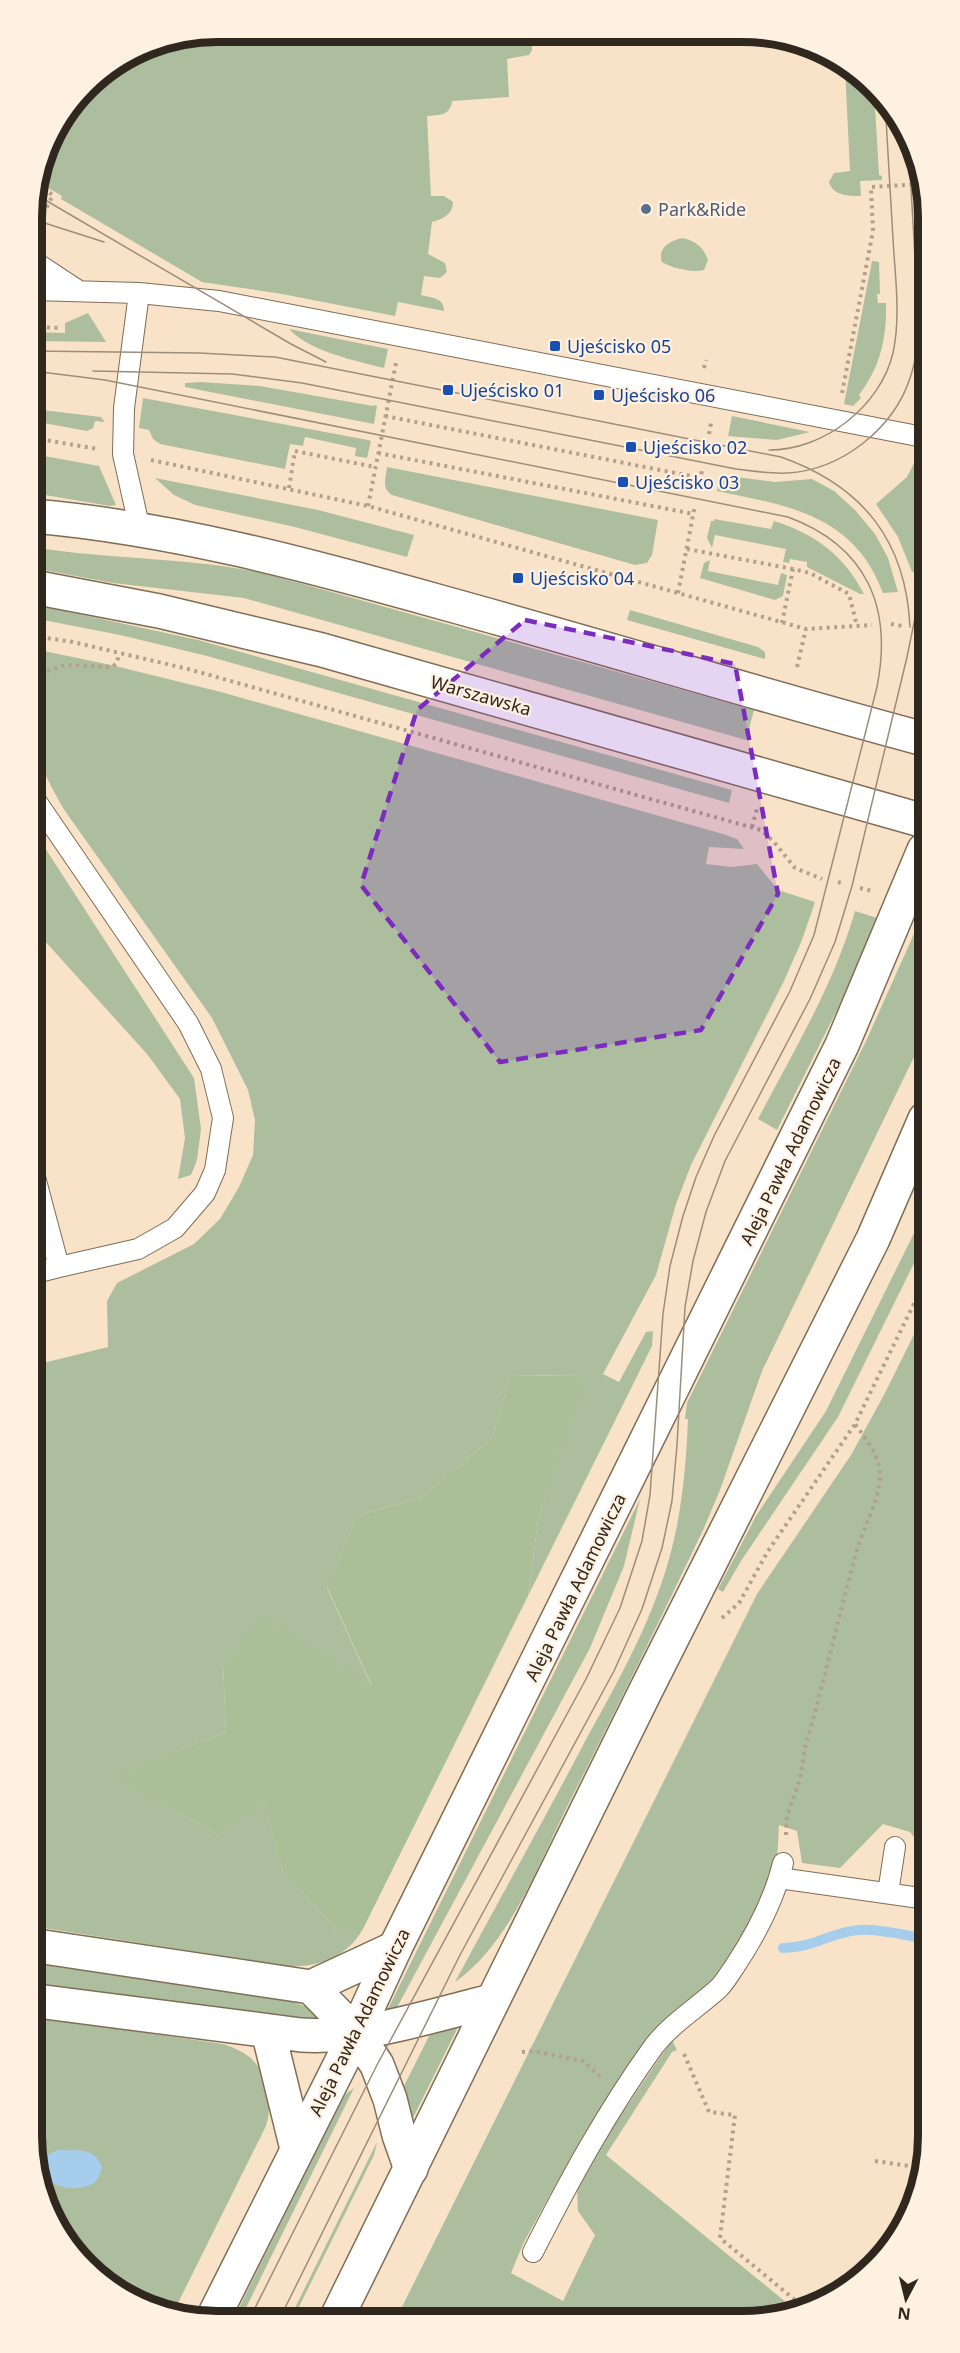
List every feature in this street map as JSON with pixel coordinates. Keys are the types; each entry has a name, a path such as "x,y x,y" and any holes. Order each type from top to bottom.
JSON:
{"main road":[{"path":"42,517 140,530 318,567 918,737"},
{"name":"Warszawska","path":"42,589 159,611 322,650 918,819"},
{"name":"Aleja Pawła Adamowicza","path":"216,2311 356,2033 395,1948 837,1055 918,864"},
{"path":"340,2311 492,2001 873,1239 918,1135"},
{"path":"42,1947 311,1987 395,1948"},
{"path":"311,1987 356,2033 377,2065 411,2169"},
{"path":"42,2002 328,2037 356,2033 492,2001"},
{"path":"268,2031 297,2149"}],"lane":[{"path":"42,267 79,291"},
{"path":"42,290 139,293 219,301 918,436"},
{"path":"139,293 124,408 123,454 140,530"},
{"path":"42,810 188,1023 211,1069 223,1118 215,1170 205,1193 175,1228 138,1249 42,1271"},
{"path":"42,1203 59,1267"},
{"path":"888,1893 895,1847"},
{"path":"533,2252 572,2176 624,2089 656,2044 673,2026 721,1987 757,1934 781,1870 918,1898"}],"path":[{"path":"841,396 873,231 871,187 915,184"},
{"path":"42,213 53,195 44,189"},
{"path":"42,327 62,328"},
{"path":"368,506 401,335"},
{"path":"612,352 634,356"},
{"path":"693,367 713,371"},
{"path":"386,416 701,478"},
{"path":"42,440 101,450"},
{"path":"289,488 295,451 375,466"},
{"path":"378,453 694,514"},
{"path":"144,459 368,506 806,629 872,625"},
{"path":"699,489 702,470"},
{"path":"678,593 695,505"},
{"path":"687,549 810,573 849,594 857,626"},
{"path":"782,623 793,569"},
{"path":"891,624 902,626"},
{"path":"797,667 806,629"},
{"path":"42,638 189,669 761,830 795,868 822,879"},
{"path":"42,673 65,665 112,667 117,663 119,653"},
{"path":"838,882 844,884"},
{"path":"739,1603 768,1551 855,1424 918,1295"},
{"path":"781,1870 787,1816 800,1779 805,1747 859,1544 875,1503 880,1478 873,1449 855,1424"},
{"path":"673,2026 709,2112 735,2115 720,2238 798,2302"},
{"path":"522,2052 534,2050 583,2061 607,2082 624,2089"},
{"path":"875,2161 915,2166"}],"highlighted area":[{"path":"525,620 735,664 778,894 701,1030 500,1062 361,885 417,710"}],"green space":[{"path":"217,42 532,42 529,55 507,59 509,97 452,101 447,112 427,116 431,196 444,196 453,202 453,206 447,215 432,222 428,254 445,263 447,272 440,278 424,276 421,295 442,303 444,311 398,302 395,316 282,294 202,282 61,199 62,196 45,186 55,150 65,130 85,102 102,85 150,55 183,45"},
{"path":"845,76 875,102 879,175 882,176 882,180 860,181 861,196 837,193 829,182 834,173 850,171"},
{"path":"682,238 695,243 704,252 708,260 704,270 682,269 662,262 663,249 669,243"},
{"path":"872,261 879,262 880,294 877,294 878,303 886,303 885,328 877,363 859,395 861,398 853,406 844,404"},
{"path":"88,313 106,342 42,341 42,332 65,333 65,323"},
{"path":"289,329 388,349 384,368 320,349 298,337"},
{"path":"185,383 260,386 374,405 377,406 374,424 185,387"},
{"path":"143,398 371,441 367,458 355,456 356,448 305,437 303,446 290,444 285,469 160,444 153,439 149,430 139,428"},
{"path":"42,410 101,417 105,422 95,421 93,428 87,431 42,423"},
{"path":"732,416 810,432 777,440 728,436"},
{"path":"918,455 917,572 912,572 898,537 876,504 907,477"},
{"path":"42,456 99,466 116,505 110,506 42,495"},
{"path":"387,467 658,520 652,555 647,563 635,565 392,495 385,486"},
{"path":"720,475 775,482 812,479 834,491 855,510 875,534 888,558 898,592 883,593 870,567 855,546 837,530 794,509 717,491"},
{"path":"155,478 318,510 414,535 407,557 295,527 195,505 174,495"},
{"path":"714,519 771,529 774,521 803,532 838,557 864,594 807,567 807,562 790,559 789,563 783,562 786,549 715,535 712,548 707,538 711,521"},
{"path":"42,548 209,564 267,574 754,710 746,740 244,598 113,583 42,570"},
{"path":"710,560 708,571 778,585 781,573 787,575 783,596 775,600 700,578 704,563"},
{"path":"42,606 198,640 732,790 729,803 207,656 120,635 42,620"},
{"path":"630,610 758,647 765,652 765,659 627,620"},
{"path":"42,651 221,692 723,834 737,839 744,849 709,847 706,864 731,867 757,864 778,890 815,902 784,981 691,1165 676,1204 656,1275 603,1374 619,1382 646,1332 653,1331 652,1346 528,1596 538,1521 583,1376 510,1375 493,1437 420,1498 357,1516 327,1588 372,1687 223,1663 226,1732 113,1775 218,1835 264,1803 283,1871 336,1929 363,1929 341,1953 311,1965 288,1966 42,1928 42,1363 108,1347 107,1301 117,1283 194,1244 220,1219 239,1187 253,1155 255,1120 248,1090 212,1018 65,811 42,764"},
{"path":"42,843 194,1078 201,1129 197,1160 191,1175 178,1179 185,1138 180,1099 147,1054 42,938"},
{"path":"855,911 877,918 845,994 777,1130 758,1119 824,992"},
{"path":"918,927 918,1048 762,1371 720,1490 704,1528 535,1875 508,1924 492,1946 475,1966 455,1982 642,1633 661,1584 677,1524 686,1455 687,1403 867,1039"},
{"path":"918,1225 918,1255 838,1417 741,1561 723,1592 718,1589 756,1516 826,1411"},
{"path":"918,1326 918,1842 910,1832 883,1824 840,1868 802,1863 797,1831 779,1825 777,1860 761,1904 733,1956 705,1990 676,2009 647,2041 556,2184 524,2242 511,2273 563,2301 595,2235 578,2211 577,2188 594,2154 672,2040 677,2050 672,2052 606,2155 789,2305 766,2310 743,2311 400,2311 757,1594 851,1455"},
{"path":"510,1375 584,1376 538,1521 528,1596 363,1929 336,1929 283,1871 264,1804 218,1835 112,1775 226,1732 223,1663 263,1616 372,1686 327,1587 357,1516 420,1498 493,1437"},
{"path":"640,1499 624,1566 590,1648 394,2013 385,2015"},
{"path":"42,1965 288,2000 313,2009 331,2021 294,2021 42,1984"},
{"path":"467,2009 409,2126 403,2088 435,2024"},
{"path":"42,2018 223,2044 240,2051 257,2065 263,2079 269,2103 266,2126 176,2306 140,2293 111,2275 93,2260 65,2223 55,2203 43,2159"},
{"path":"354,2088 244,2311 237,2311 341,2101"},
{"path":"377,2142 374,2155 297,2311 293,2311"}],"water":[{"path":"58,2150 84,2151 95,2156 102,2168 96,2181 92,2184 74,2188 65,2187 50,2180 46,2174 45,2164 49,2154"}],"waterway":[{"path":"783,1948 804,1945 859,1930 884,1931 918,1937"}],"tram line":[{"path":"769,450 790,448 829,434 863,407 876,391 886,373 893,353 897,325 897,296 886,117"},
{"path":"910,165 918,310"},
{"path":"43,199 291,344 326,362"},
{"path":"42,222 104,242"},
{"path":"93,371 232,374 302,383 736,469 787,473 827,464 846,455 879,429 893,412 903,394 911,375 918,341"},
{"path":"42,351 199,353 275,357 781,457 810,469 835,484 857,501 875,521 889,543 900,568 907,596 910,627"},
{"path":"42,372 105,380 788,517 815,529 837,544 855,562 868,582 881,630 881,658 877,687 814,935 790,991 714,1136 696,1177 683,1216 670,1266 663,1314 650,1495 642,1541 620,1608 586,1679 377,2065 254,2311"},
{"path":"283,2311 460,1955 614,1671 642,1609 662,1548 672,1501 685,1307 693,1261 706,1212 725,1161 810,999 835,942 852,886 918,603"}],"place":[{"name":"Park&Ride","path":"646,209"},
{"name":"Ujeścisko 05","path":"555,346"},
{"name":"Ujeścisko 01","path":"448,390"},
{"name":"Ujeścisko 06","path":"599,395"},
{"name":"Ujeścisko 02","path":"631,447"},
{"name":"Ujeścisko 03","path":"623,482"},
{"name":"Ujeścisko 04","path":"518,578"}]}
